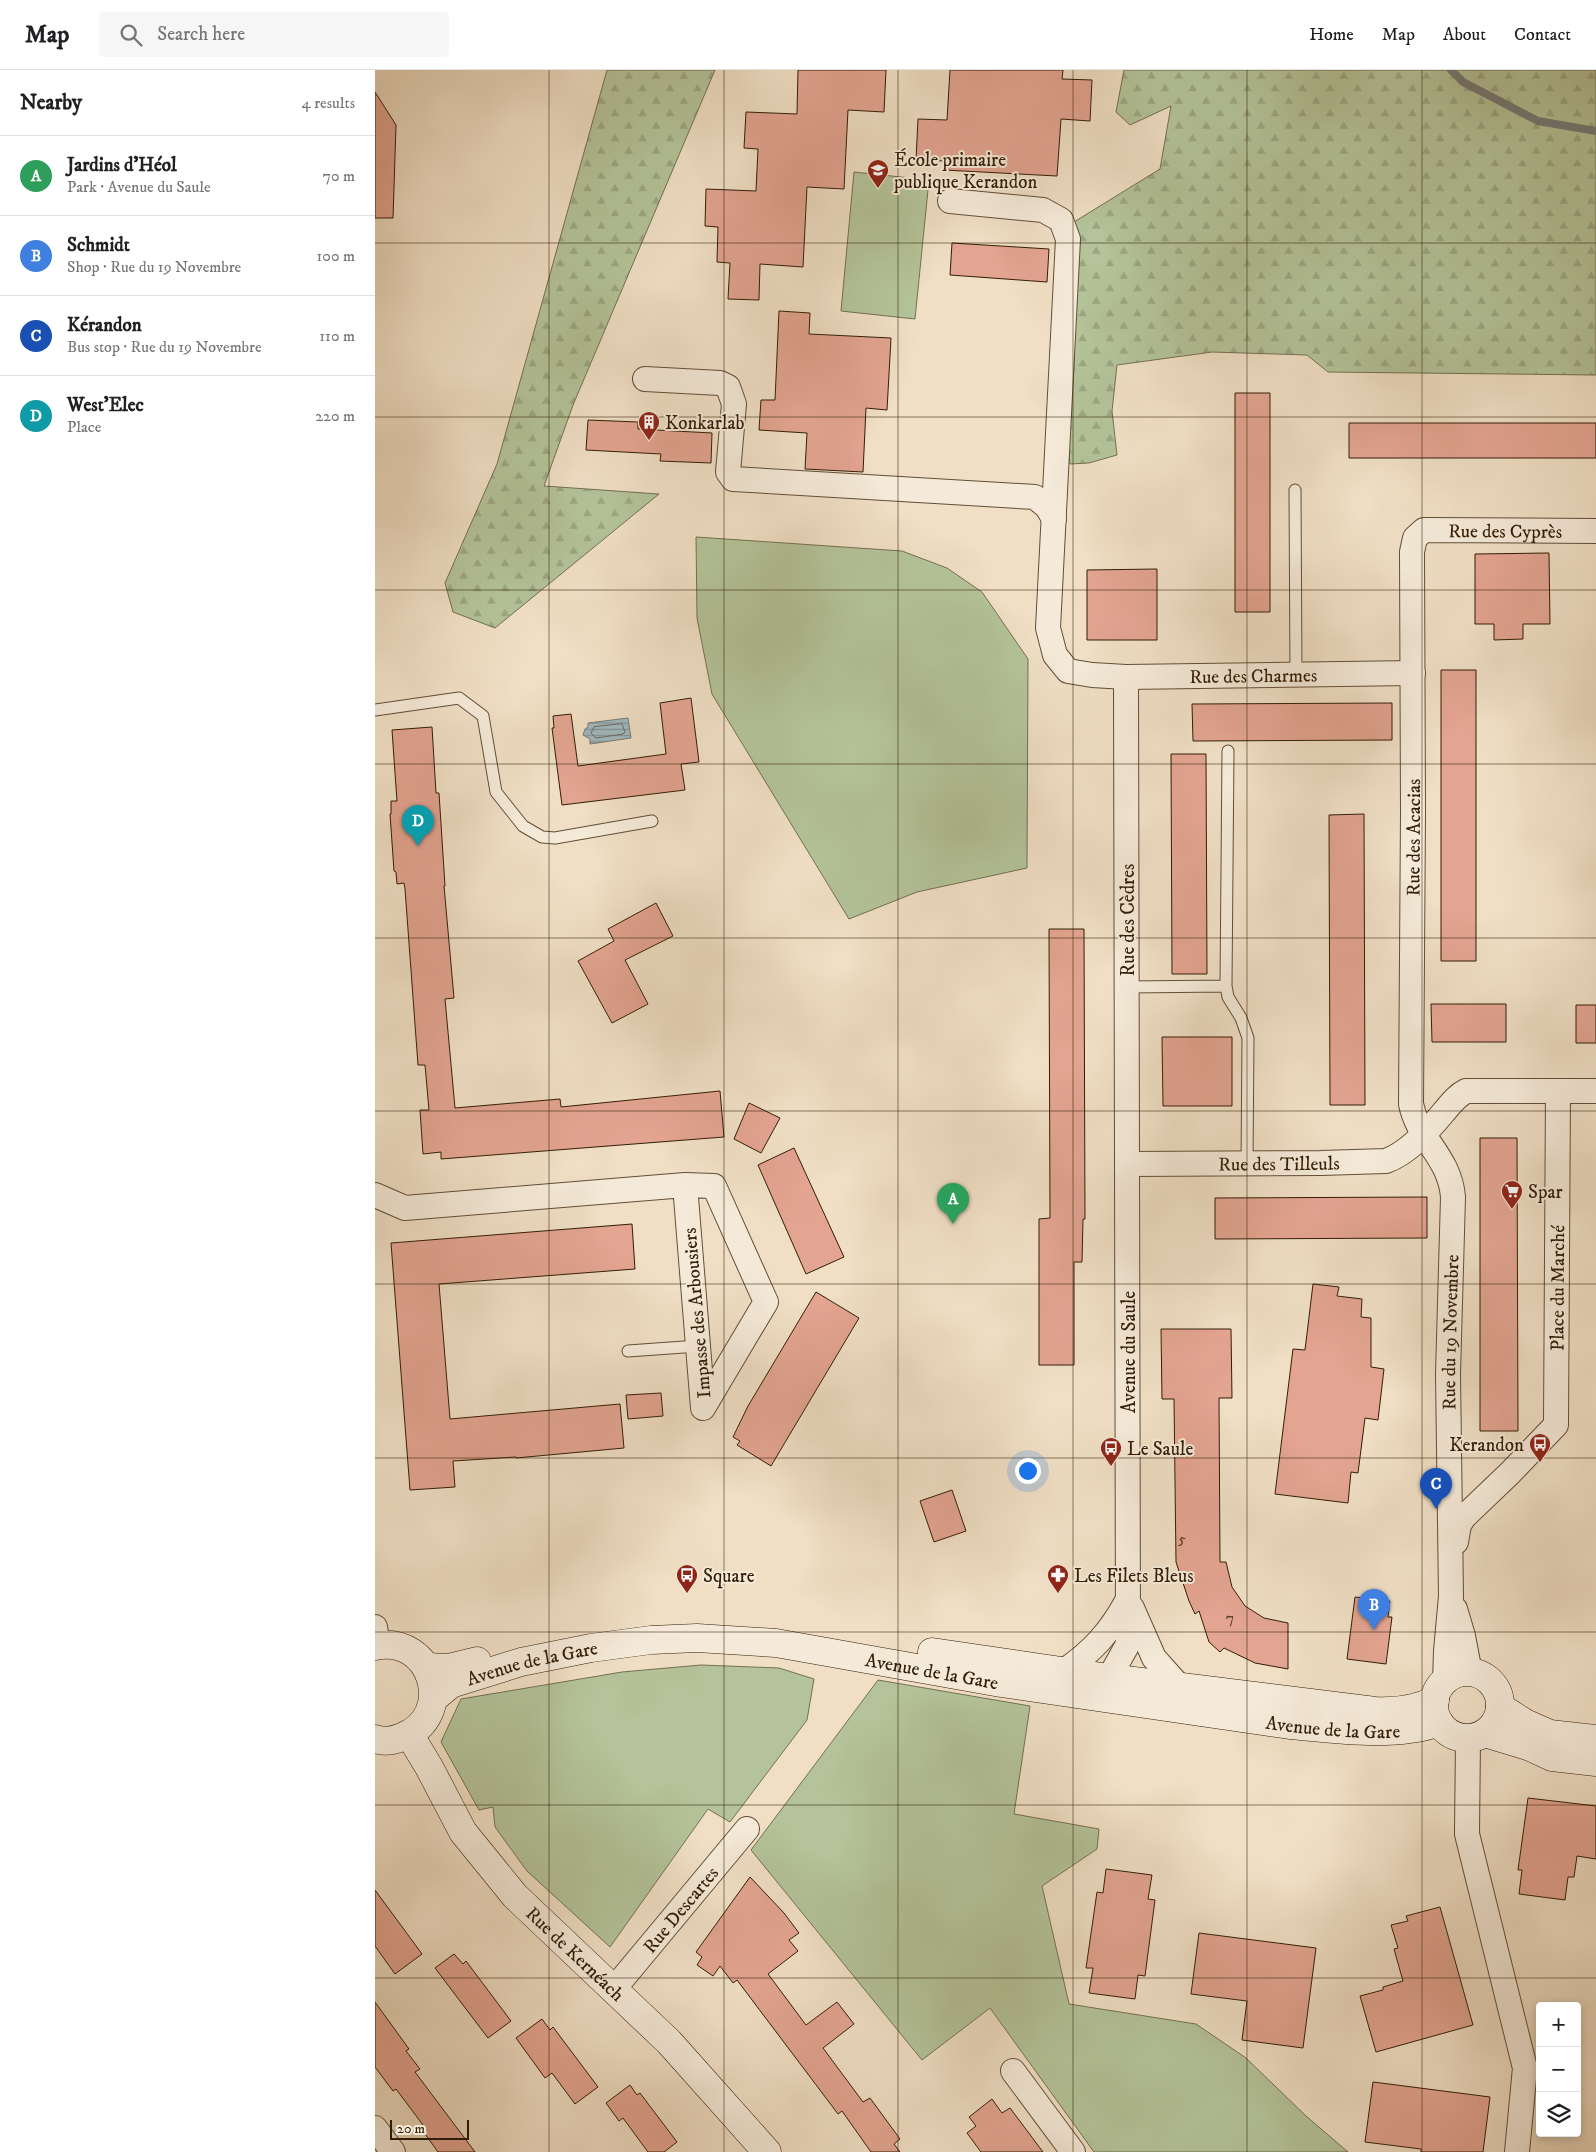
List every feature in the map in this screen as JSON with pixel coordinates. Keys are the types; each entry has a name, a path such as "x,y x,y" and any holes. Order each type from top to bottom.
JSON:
{"main road":[{"name":"Avenue de la Gare","path":"427,1667 460,1666 522,1650 583,1638 689,1628 823,1637 1325,1728 1404,1730 1426,1727 1447,1694"},
{"name":"Avenue de la Gare","path":"434,1698 451,1684 521,1662 591,1648 651,1640 697,1638 776,1643 1001,1683 1069,1682 1109,1678 1375,1711 1396,1712 1425,1705 1447,1694"},
{"path":"375,1739 395,1740 409,1734 421,1725 430,1712 434,1698 433,1682 427,1667 415,1655 401,1647 376,1639"},
{"path":"1476,1736 1496,1722 1500,1707 1499,1696 1494,1686 1485,1678 1447,1694 1451,1734 1476,1736 1528,1746 1552,1757 1596,1762"},
{"path":"1500,1707 1525,1724 1549,1734 1596,1739"},
{"name":"Rue de Kernéach","path":"409,1734 429,1767 463,1832 515,1896 669,2042 758,2149"}],"street":[{"name":"Rue des Charmes","path":"950,201 1043,210 1061,220 1067,239 1048,628 1055,655 1068,671 1092,675 1127,677 1413,673"},
{"path":"645,380 721,382 728,387 734,404 728,472 733,479 1035,496 1047,507 1054,519"},
{"name":"Rue des Cyprès","path":"1415,538 1424,530 1596,532"},
{"name":"Rue des Acacias","path":"1415,538 1412,552 1411,1104 1413,1116 1424,1135"},
{"name":"Rue des Cèdres","path":"1127,677 1127,1164"},
{"name":"Rue des Tilleuls","path":"1127,1164 1385,1161 1393,1158 1424,1135 1457,1097 1466,1091 1596,1091"},
{"name":"Place du Marché","path":"1451,1563 1459,1525 1464,1517 1556,1425 1558,1091"},
{"name":"Rue du 19 Novembre","path":"1424,1135 1447,1170 1452,1189 1448,1374 1451,1596 1463,1636 1447,1694"},
{"name":"Avenue du Saule","path":"1109,1678 1128,1644 1127,1164"},
{"name":"Impasse des Arbousiers","path":"375,1195 405,1208 685,1185 714,1186 766,1302 703,1408 685,1185"},
{"path":"1069,1682 1092,1650 1114,1625 1128,1600"},
{"path":"1128,1600 1155,1658 1179,1686"},
{"path":"1476,1736 1467,1834 1513,2026 1525,2068 1517,2152"},
{"name":"Rue Descartes","path":"613,1990 747,1829"},
{"path":"1013,2071 1073,2152"},
{"path":"375,2128 393,2152"}],"lane":[{"path":"1295,490 1296,675"},
{"path":"375,710 459,698 483,716 496,792 523,826 542,836 555,838 572,836 652,821"},
{"path":"1228,751 1226,986 1228,997 1241,1018 1247,1038 1247,1164"},
{"path":"1128,987 1226,986"},
{"path":"628,1351 698,1346"}],"green space":[{"path":"607,70 715,70 573,405 544,486 659,494 495,628 453,612 445,583 497,464"},
{"path":"1124,70 1596,70 1596,375 1328,372 1307,355 1212,352 1117,365 1112,411 1117,455 1089,463 1070,464 1068,440 1074,369 1074,222 1160,169 1171,106 1130,125 1116,112"},
{"path":"854,172 929,180 915,319 841,311"},
{"path":"696,537 902,551 947,568 982,592 1028,659 1027,868 917,892 849,919 712,694 697,618"},
{"path":"701,1665 779,1668 814,1679 807,1720 730,1822 708,1809 610,1947 527,1871 495,1827 493,1807 479,1810 441,1742 461,1699 622,1672"},
{"path":"878,1680 1030,1706 1014,1814 1099,1829 1097,1849 1042,1886 1069,2004 1196,2024 1246,2058 1306,2116 1348,2152 1094,2152 990,2008 922,2060 751,1850"}],"water":[{"path":"628,718 631,738 590,744 590,739 583,735 588,727 588,723"}],"building":[{"path":"798,70 886,70 884,112 848,110 844,189 807,187 803,267 760,264 759,300 728,299 730,263 717,262 718,227 705,226 706,189 756,191 758,149 744,148 746,112 797,114"},
{"path":"950,70 1063,70 1062,79 1092,80 1090,121 1061,119 1057,176 944,170 945,161 916,160 918,119 947,120"},
{"path":"375,92 396,125 393,218 375,218"},
{"path":"952,243 1049,249 1047,282 950,275"},
{"path":"779,311 810,313 809,334 891,338 887,410 866,408 863,472 805,469 807,433 759,430 761,400 775,400"},
{"path":"1235,393 1270,393 1270,612 1235,612"},
{"name":"Konkarlab","path":"588,420 638,422 638,429 712,433 711,463 660,461 661,454 586,450"},
{"path":"1349,423 1596,423 1596,458 1349,458"},
{"path":"1549,553 1550,624 1523,624 1523,639 1494,640 1494,624 1475,624 1475,554"},
{"path":"1157,569 1157,640 1087,640 1087,570"},
{"path":"1441,670 1476,670 1476,961 1441,961"},
{"path":"691,698 699,762 681,764 685,790 562,805 552,728 554,728 553,716 571,714 578,766 666,754 660,703"},
{"path":"1392,703 1392,740 1193,741 1192,704"},
{"path":"432,727 436,793 439,793 444,886 454,998 445,999 455,1108 560,1099 561,1107 720,1091 724,1137 441,1159 441,1152 423,1154 420,1110 429,1110 425,1065 418,1065 405,889 404,883 397,884 396,872 394,871 390,814 391,801 397,801 392,730"},
{"path":"1171,754 1206,754 1207,974 1172,974"},
{"path":"1364,814 1365,1105 1330,1105 1329,815"},
{"path":"656,903 673,936 625,960 648,1004 612,1023 578,961 614,941 608,929"},
{"path":"1049,929 1084,929 1085,1219 1083,1219 1082,1262 1074,1262 1074,1365 1039,1365 1039,1219 1050,1218"},
{"path":"1431,1004 1506,1004 1506,1042 1432,1042"},
{"path":"1576,1005 1596,1005 1596,1043 1576,1043"},
{"path":"1162,1037 1232,1037 1232,1106 1163,1106"},
{"path":"749,1103 780,1118 761,1153 734,1139"},
{"path":"1480,1138 1517,1138 1518,1431 1480,1431"},
{"path":"794,1148 844,1257 806,1274 758,1165"},
{"path":"1427,1197 1427,1238 1215,1239 1215,1198"},
{"path":"632,1224 635,1269 439,1284 450,1419 620,1404 624,1448 516,1458 453,1461 455,1487 410,1490 391,1243"},
{"path":"1313,1284 1339,1287 1337,1296 1362,1299 1361,1317 1371,1318 1371,1367 1384,1369 1378,1420 1365,1418 1358,1473 1351,1472 1348,1503 1275,1494 1293,1349 1305,1350"},
{"path":"816,1292 859,1318 771,1466 737,1445 740,1441 733,1437 748,1406"},
{"path":"1161,1329 1231,1329 1232,1398 1219,1398 1220,1562 1226,1562 1232,1587 1245,1606 1264,1618 1288,1623 1288,1669 1255,1663 1224,1648 1220,1652 1209,1642 1199,1611 1195,1614 1189,1601 1176,1562 1174,1399 1162,1399"},
{"path":"661,1393 663,1416 628,1419 626,1395"},
{"path":"952,1490 966,1531 934,1542 920,1501"},
{"path":"1355,1597 1390,1601 1388,1617 1392,1617 1386,1664 1347,1659"},
{"path":"1528,1798 1596,1806 1596,1859 1577,1856 1574,1877 1568,1877 1565,1900 1519,1894 1522,1870 1518,1870"},
{"path":"1106,1869 1152,1875 1148,1899 1155,1900 1145,1976 1138,1975 1135,1999 1089,1993 1093,1968 1086,1968 1097,1892 1103,1893"},
{"path":"750,1877 784,1913 799,1933 789,1940 798,1951 768,1974 806,2025 837,2002 854,2024 823,2048 863,2102 870,2098 900,2139 894,2144 900,2152 871,2152 842,2111 838,2114 737,1980 733,1983 720,1966 713,1976 697,1965 702,1957 696,1952"},
{"path":"375,1890 422,1954 395,1974 375,1946"},
{"path":"1440,1907 1473,2025 1376,2052 1360,1996 1383,1990 1383,1987 1403,1981 1394,1949 1398,1948 1391,1925 1408,1921 1406,1916"},
{"path":"1199,1933 1316,1948 1303,2048 1242,2040 1247,2001 1191,1994"},
{"path":"454,1954 463,1964 466,1961 511,2021 488,2038 435,1968"},
{"path":"375,2002 409,2049 406,2051 420,2069 415,2072 475,2152 438,2152 420,2127 423,2125 396,2089 393,2091 375,2067"},
{"path":"542,2019 550,2030 553,2027 598,2087 575,2104 552,2073 545,2078 516,2038"},
{"path":"1373,2082 1490,2097 1483,2152 1421,2152 1421,2149 1365,2142"},
{"path":"630,2085 637,2095 640,2093 677,2142 664,2152 648,2152 623,2118 619,2121 606,2103"},
{"path":"992,2099 1002,2113 1010,2108 1043,2152 981,2152 967,2133 976,2126 969,2117"}],"waterway":[{"path":"1451,70 1463,82 1538,121 1596,131"}],"place":[{"name":"École primaire publique Kerandon","path":"878,189"},
{"name":"Konkarlab","path":"649,441"},
{"name":"West'Elec","path":"418,846"},
{"name":"Spar","path":"1512,1210"},
{"name":"Jardins d'Héol","path":"953,1224"},
{"name":"Kerandon","path":"1540,1463"},
{"name":"Le Saule","path":"1111,1467"},
{"name":"Kérandon","path":"1436,1509"},
{"name":"Square","path":"687,1594"},
{"name":"Les Filets Bleus","path":"1058,1594"},
{"name":"Schmidt","path":"1374,1630"}]}
